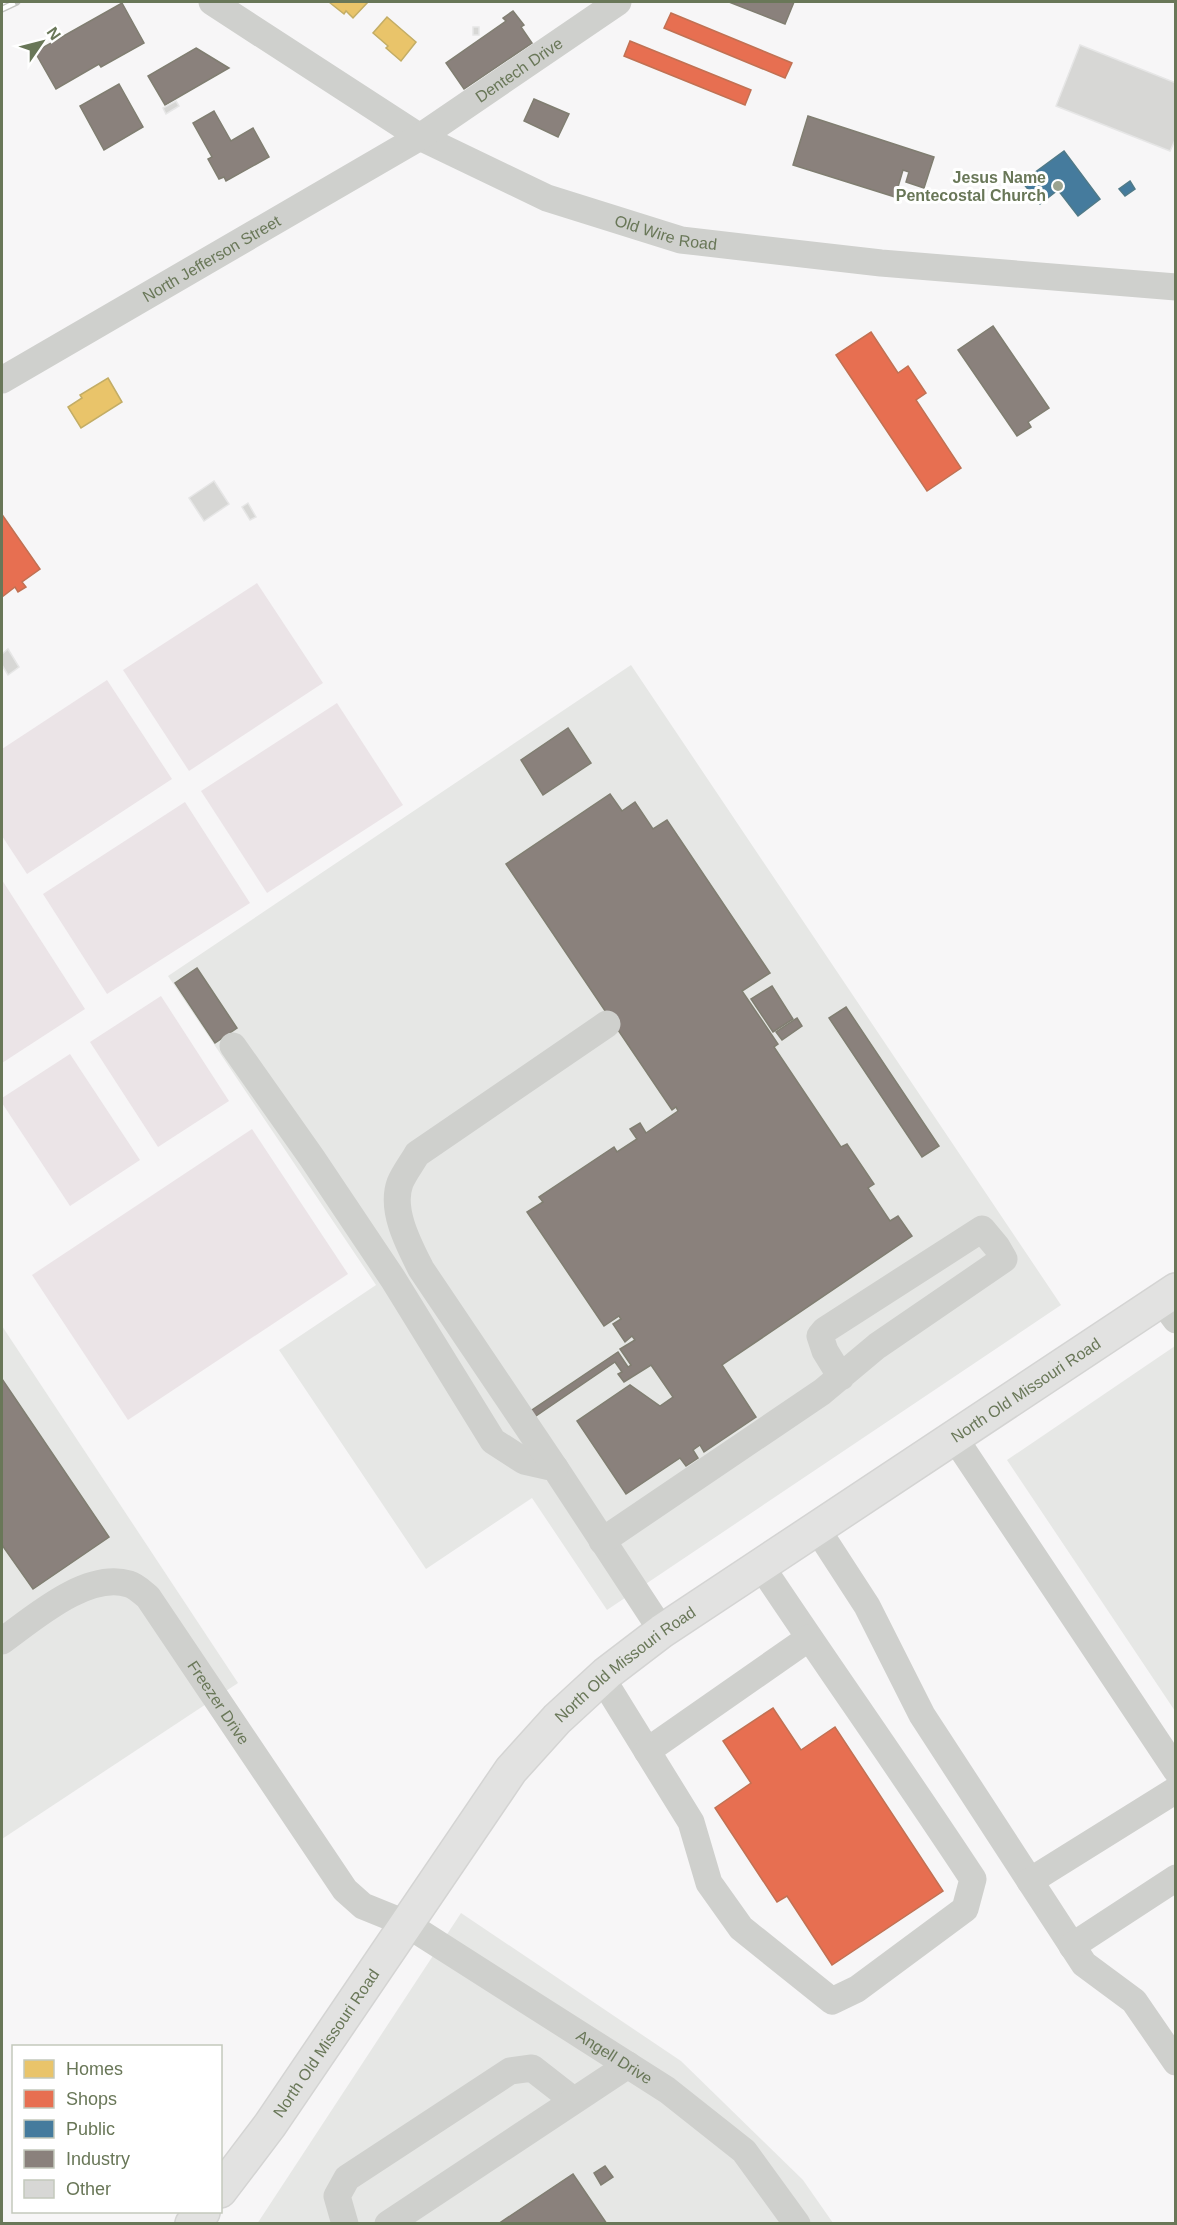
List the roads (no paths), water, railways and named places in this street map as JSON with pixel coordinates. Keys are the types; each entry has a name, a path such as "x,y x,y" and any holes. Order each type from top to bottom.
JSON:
{"main road":[{"name":"North Old Missouri Road","path":"222,2188 270,2125 510,1770 557,1719 602,1678 662,1631 954,1437 1171,1303"}],"street":[{"name":"Old Wire Road","path":"212,2 420,137 548,198 681,240 881,263 1176,287"},
{"name":"Dentech Drive","path":"420,137 618,2"},
{"name":"North Jefferson Street","path":"2,380 420,137"},
{"path":"607,1024 417,1154 400,1184 398,1211 406,1240 421,1269 662,1631"},
{"path":"233,1046 393,1279 492,1441 524,1461 555,1468"},
{"path":"602,1541 822,1392 841,1377 878,1346 1004,1259 982,1229 825,1330 820,1336 825,1351 841,1377"},
{"path":"954,1437 1176,1770"},
{"path":"817,1529 867,1606 922,1715 1084,1964 1134,2001 1176,2062"},
{"path":"602,1678 691,1822 709,1883 741,1928 832,2001 857,1989 965,1909 973,1880 912,1786 761,1566"},
{"name":"Freezer Drive","path":"2,1641 60,1601 87,1586 111,1582 130,1584 148,1597 345,1890 363,1906 405,1923"},
{"path":"647,1751 809,1638"},
{"path":"1030,1881 1176,1790"},
{"path":"1072,1946 1176,1878"},
{"name":"Angell Drive","path":"405,1923 667,2090 744,2151 797,2223"},
{"path":"388,2223 628,2065"},
{"path":"345,2223 337,2196 347,2178 510,2071 532,2068 573,2100"}],"railway":[{"path":"2,9 17,2"}],"place":[{"name":"Jesus Name Pentecostal Church","path":"1058,186"}]}
